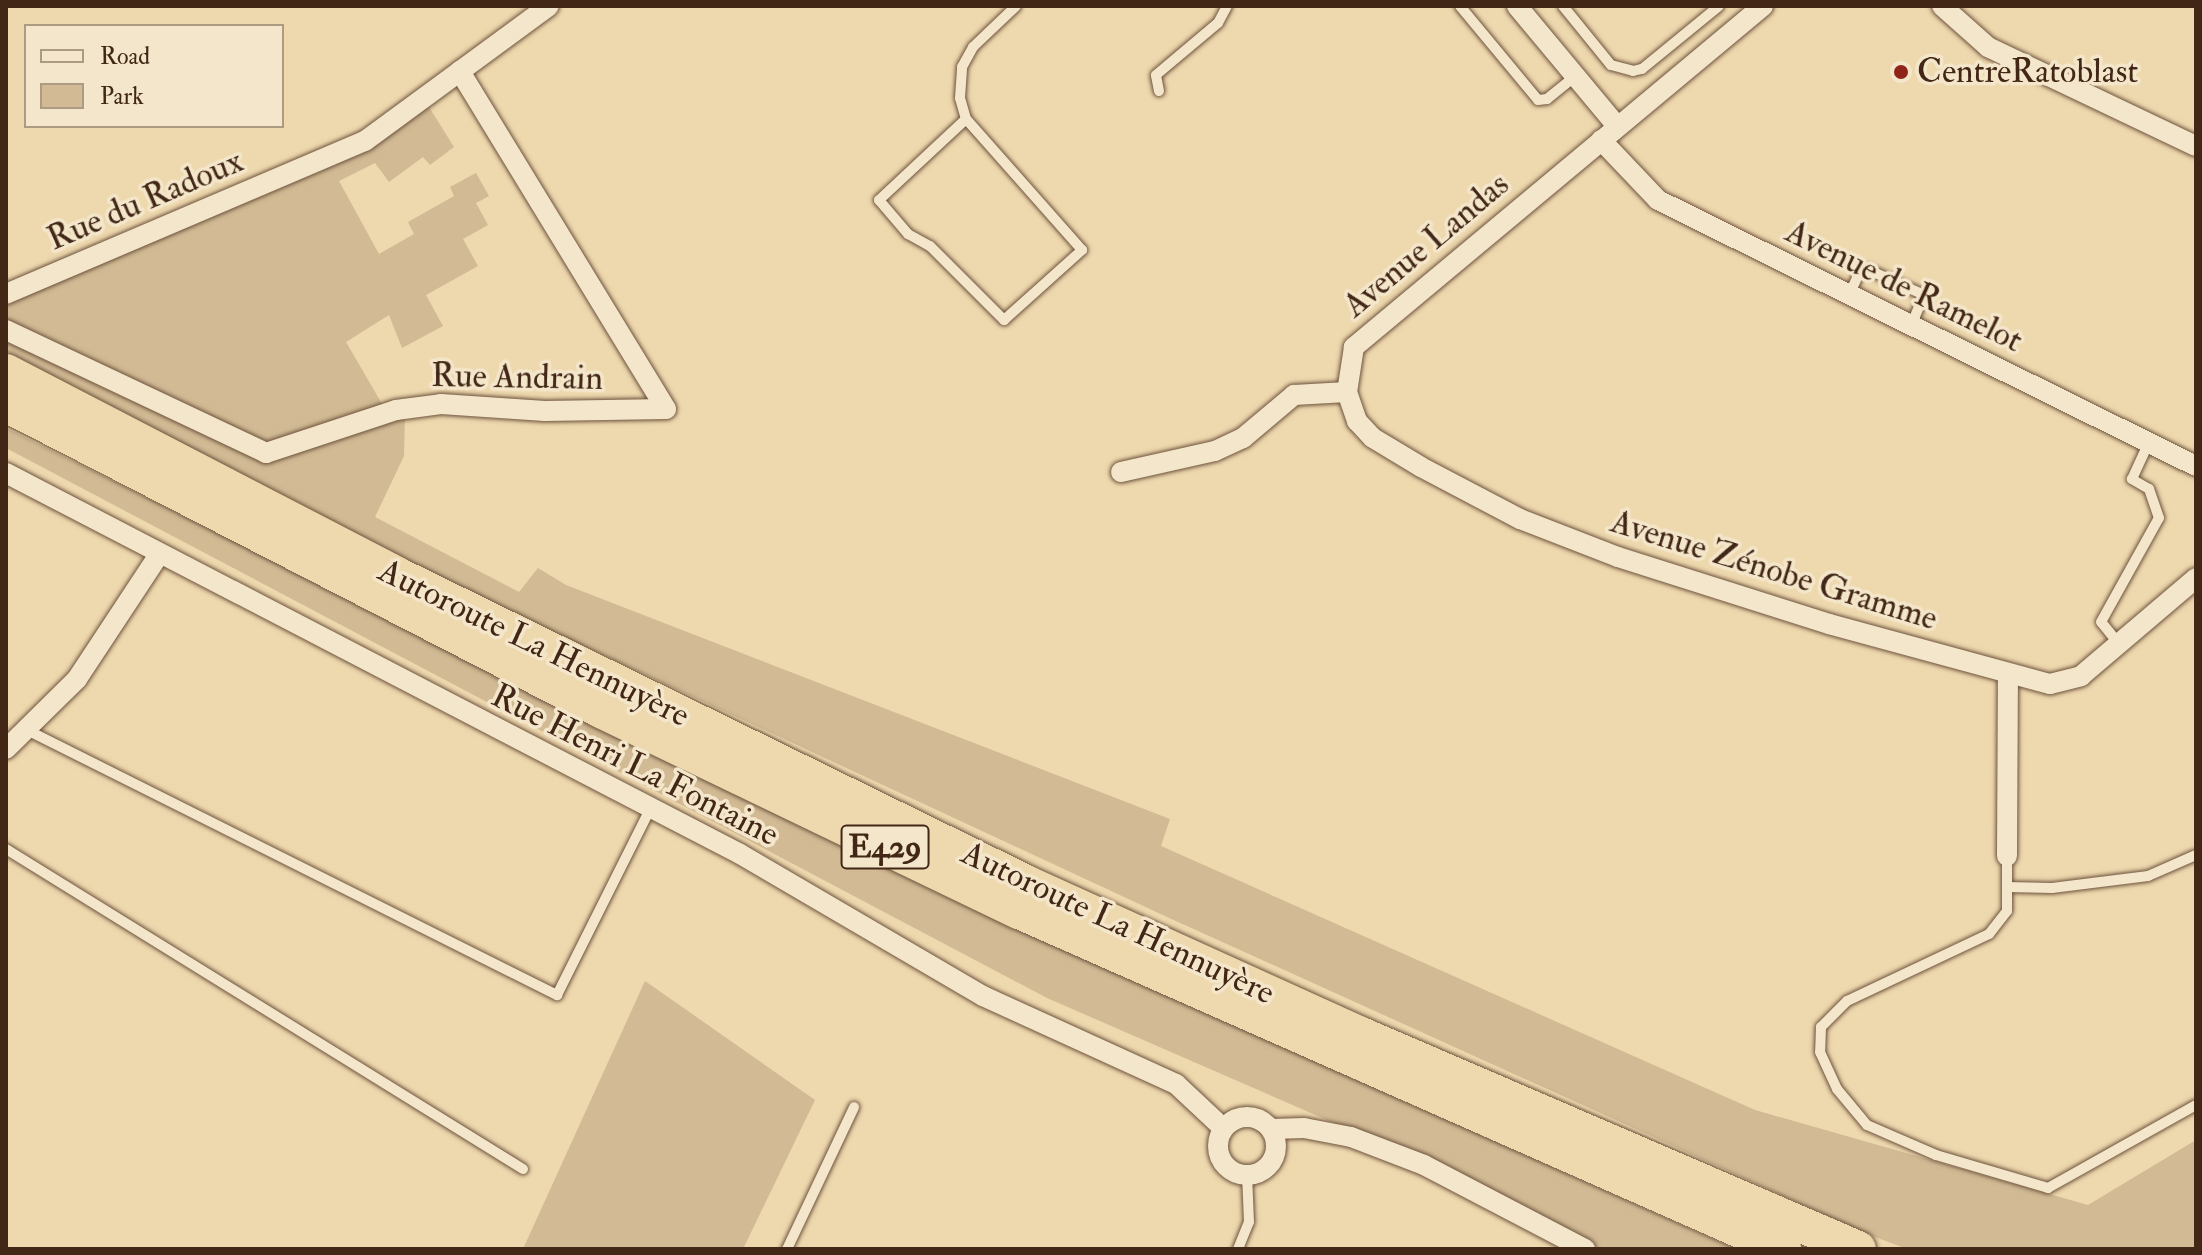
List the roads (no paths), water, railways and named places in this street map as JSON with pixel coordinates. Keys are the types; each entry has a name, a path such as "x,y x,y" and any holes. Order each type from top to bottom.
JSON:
{"highway":[{"name":"Autoroute La Hennuyère","path":"6,372 397,575 1028,884 1361,1035 1858,1249"},
{"name":"Autoroute La Hennuyère","path":"6,404 546,683 1017,910 1783,1249"}],"street":[{"name":"Rue du Radoux","path":"6,294 365,141 549,6"},
{"name":"Avenue de Ramelot","path":"1517,6 1575,76 1609,133 1658,200 2196,466"},
{"name":"Avenue Landas","path":"1347,392 1354,347 1763,6"},
{"path":"1942,6 1988,47 2196,146"},
{"name":"Rue Andrain","path":"6,330 266,453 396,410 441,404 545,411 666,409 460,71"},
{"path":"1121,472 1215,451 1243,438 1294,395 1347,392"},
{"name":"Avenue Zénobe Gramme","path":"1347,392 1357,421 1373,438 1520,519 1683,580 2008,676 2050,684 2081,676 2196,578"},
{"name":"Rue Henri La Fontaine","path":"6,473 158,556 740,854 983,996 1176,1084 1223,1128"},
{"path":"6,749 77,679 158,556"},
{"path":"2007,856 2008,676"},
{"path":"1244,1116 1259,1119 1272,1129 1277,1146 1271,1164 1247,1175 1223,1163 1217,1145 1223,1128 1244,1116"},
{"path":"1272,1129 1304,1128 1351,1137 1424,1165 1585,1249"}],"lane":[{"path":"966,119 879,200 908,234 930,246 1004,320 1082,250 966,119 960,98 962,67 973,47 1016,6"},
{"path":"1159,91 1156,75 1218,23 1227,6"},
{"path":"1460,6 1538,100 1547,99 1575,76"},
{"path":"1563,6 1611,65 1633,71 1654,61 1719,6"},
{"path":"1849,295 1859,274 1869,270 1924,295 1911,326"},
{"path":"2119,644 2101,622 2159,518 2149,489 2132,479 2149,442"},
{"path":"27,730 557,995 650,809"},
{"path":"6,849 523,1169"},
{"path":"2007,887 2052,888 2148,876 2196,855"},
{"path":"2007,856 2007,911 1989,934 1847,1001 1821,1027 1820,1052 1837,1089 1867,1125 1936,1155 2048,1188 2196,1105"},
{"path":"787,1249 854,1107"},
{"path":"1238,1249 1249,1222 1247,1175"}],"place":[{"name":"CentreRatoblast","path":"1901,72"}]}
